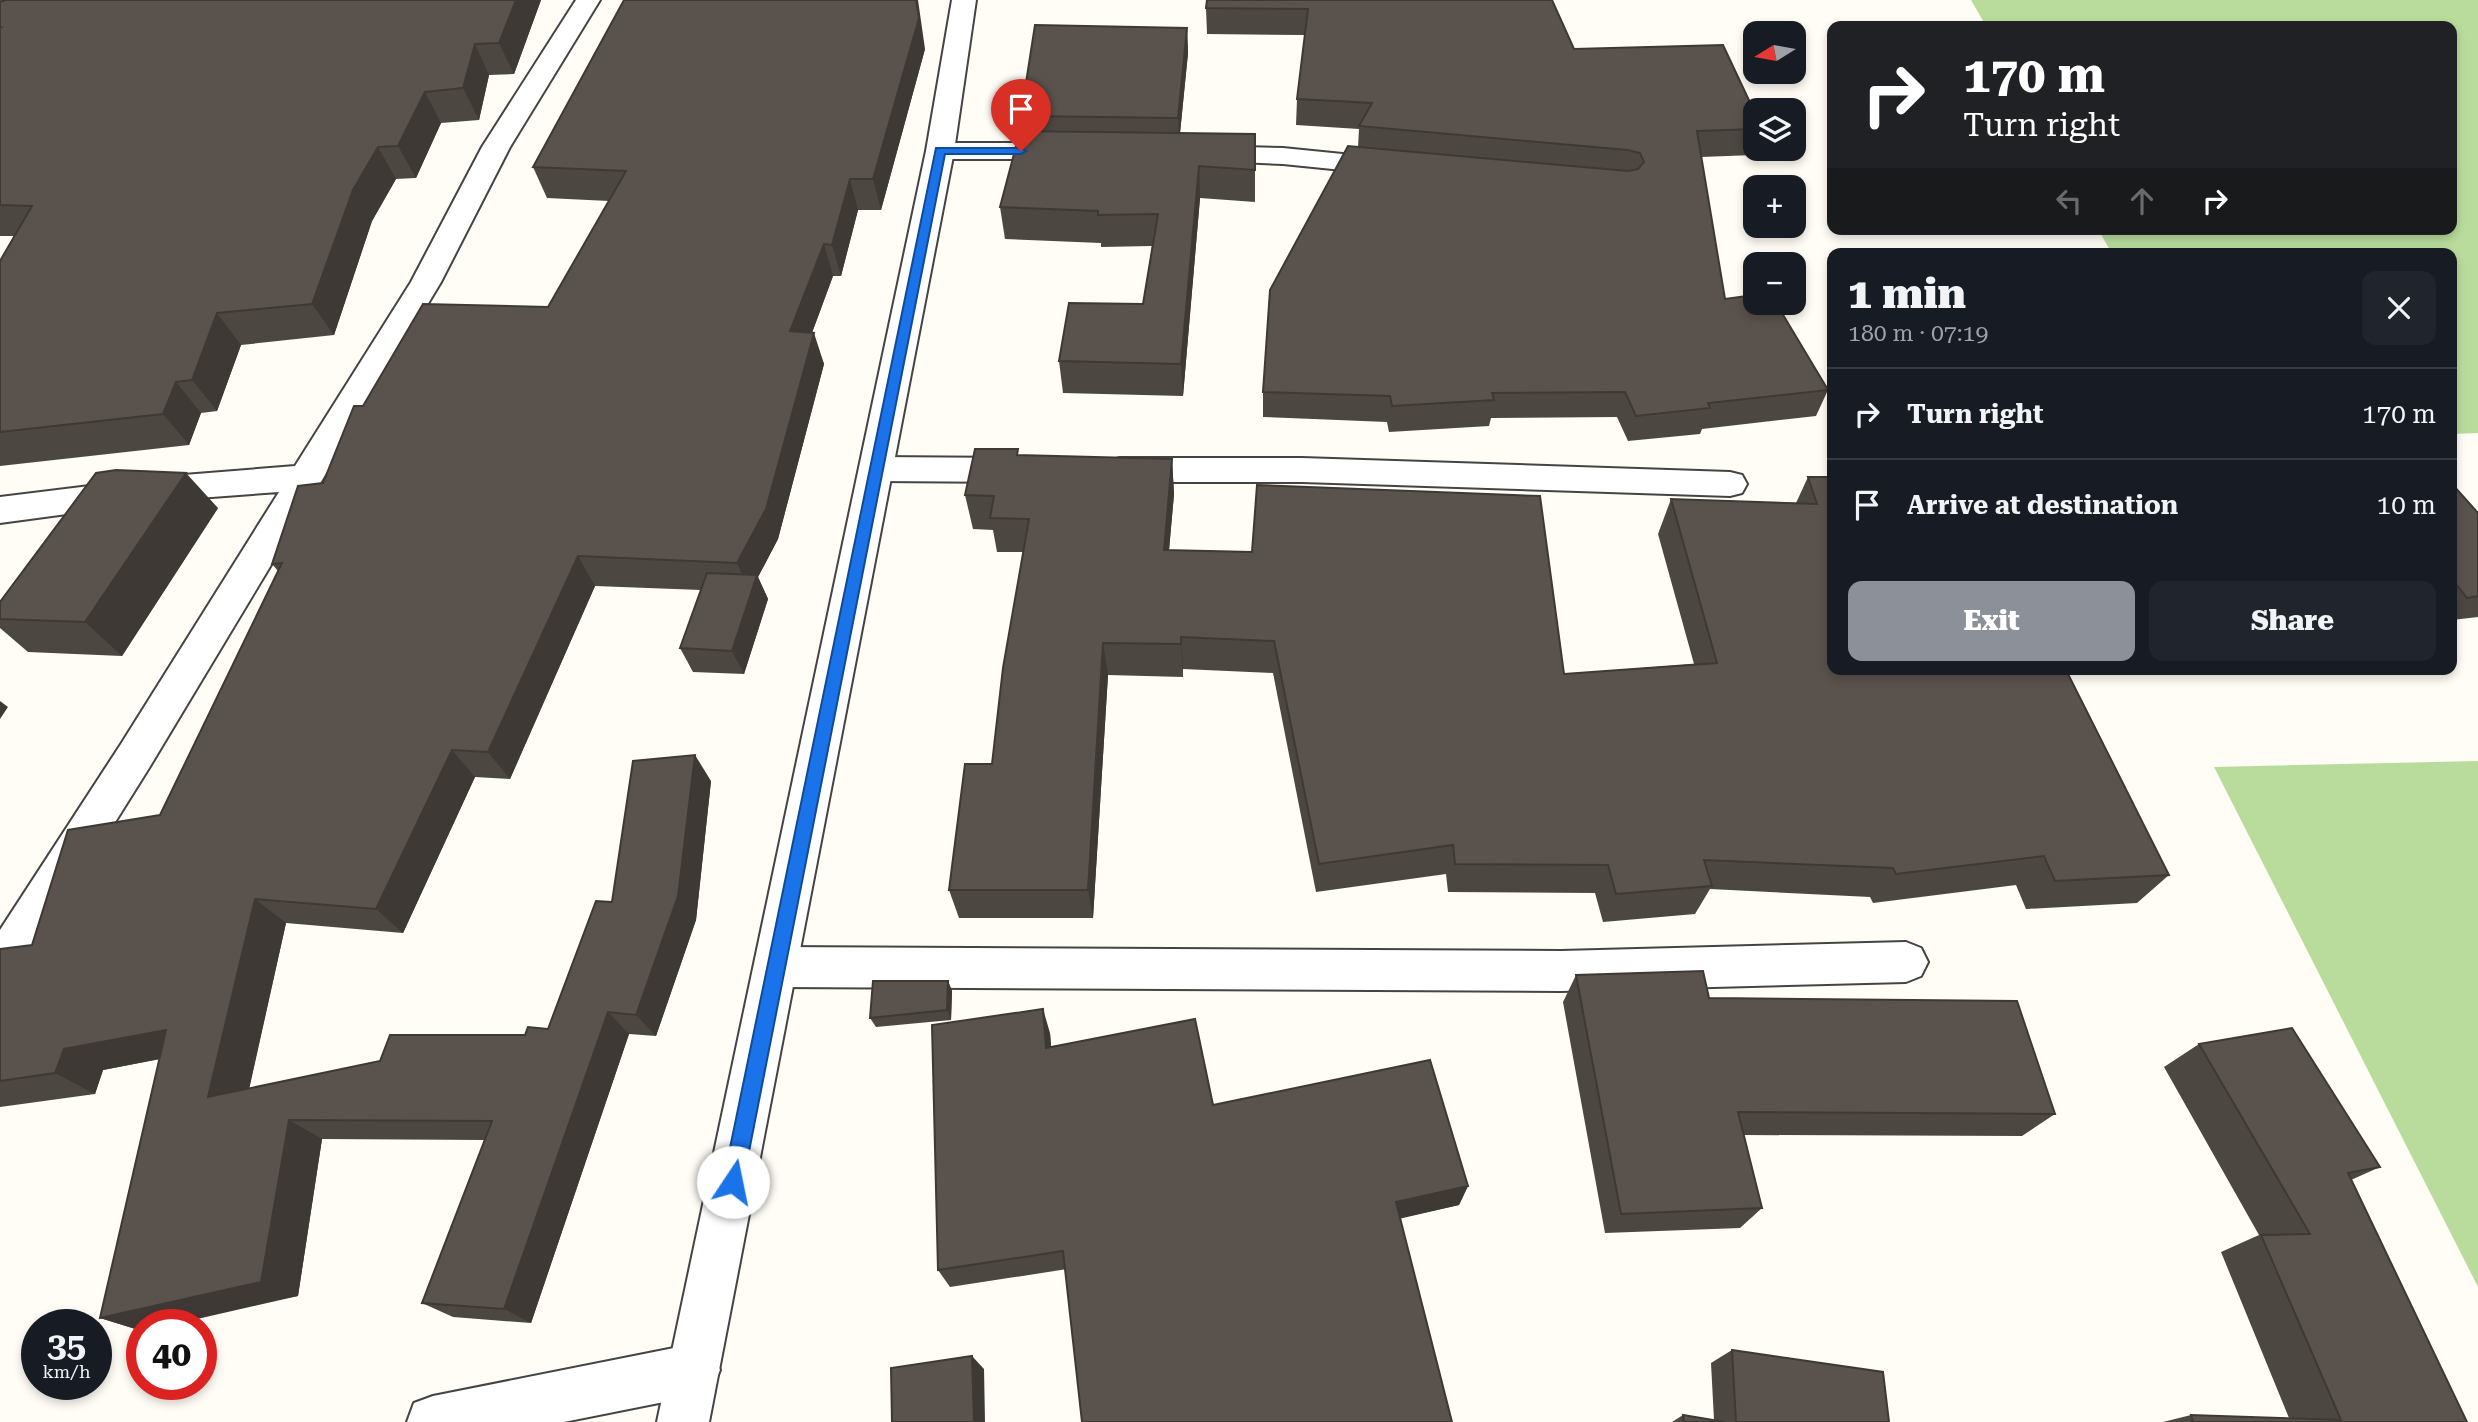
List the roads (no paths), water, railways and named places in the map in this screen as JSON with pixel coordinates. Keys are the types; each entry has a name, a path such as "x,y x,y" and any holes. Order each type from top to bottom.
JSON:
{"street":[{"path":"0,968 135,757 303,478 426,282 496,147 587,0"},
{"path":"683,1422 940,151 964,0"},
{"path":"940,151 1088,151"},
{"path":"1180,153 1283,156 1416,169"},
{"path":"876,469 1054,470"},
{"path":"1096,470 1301,470 1730,484"},
{"path":"0,510 172,488 303,478"},
{"path":"777,967 1561,971 1906,962"},
{"path":"433,1422 694,1370"}]}
